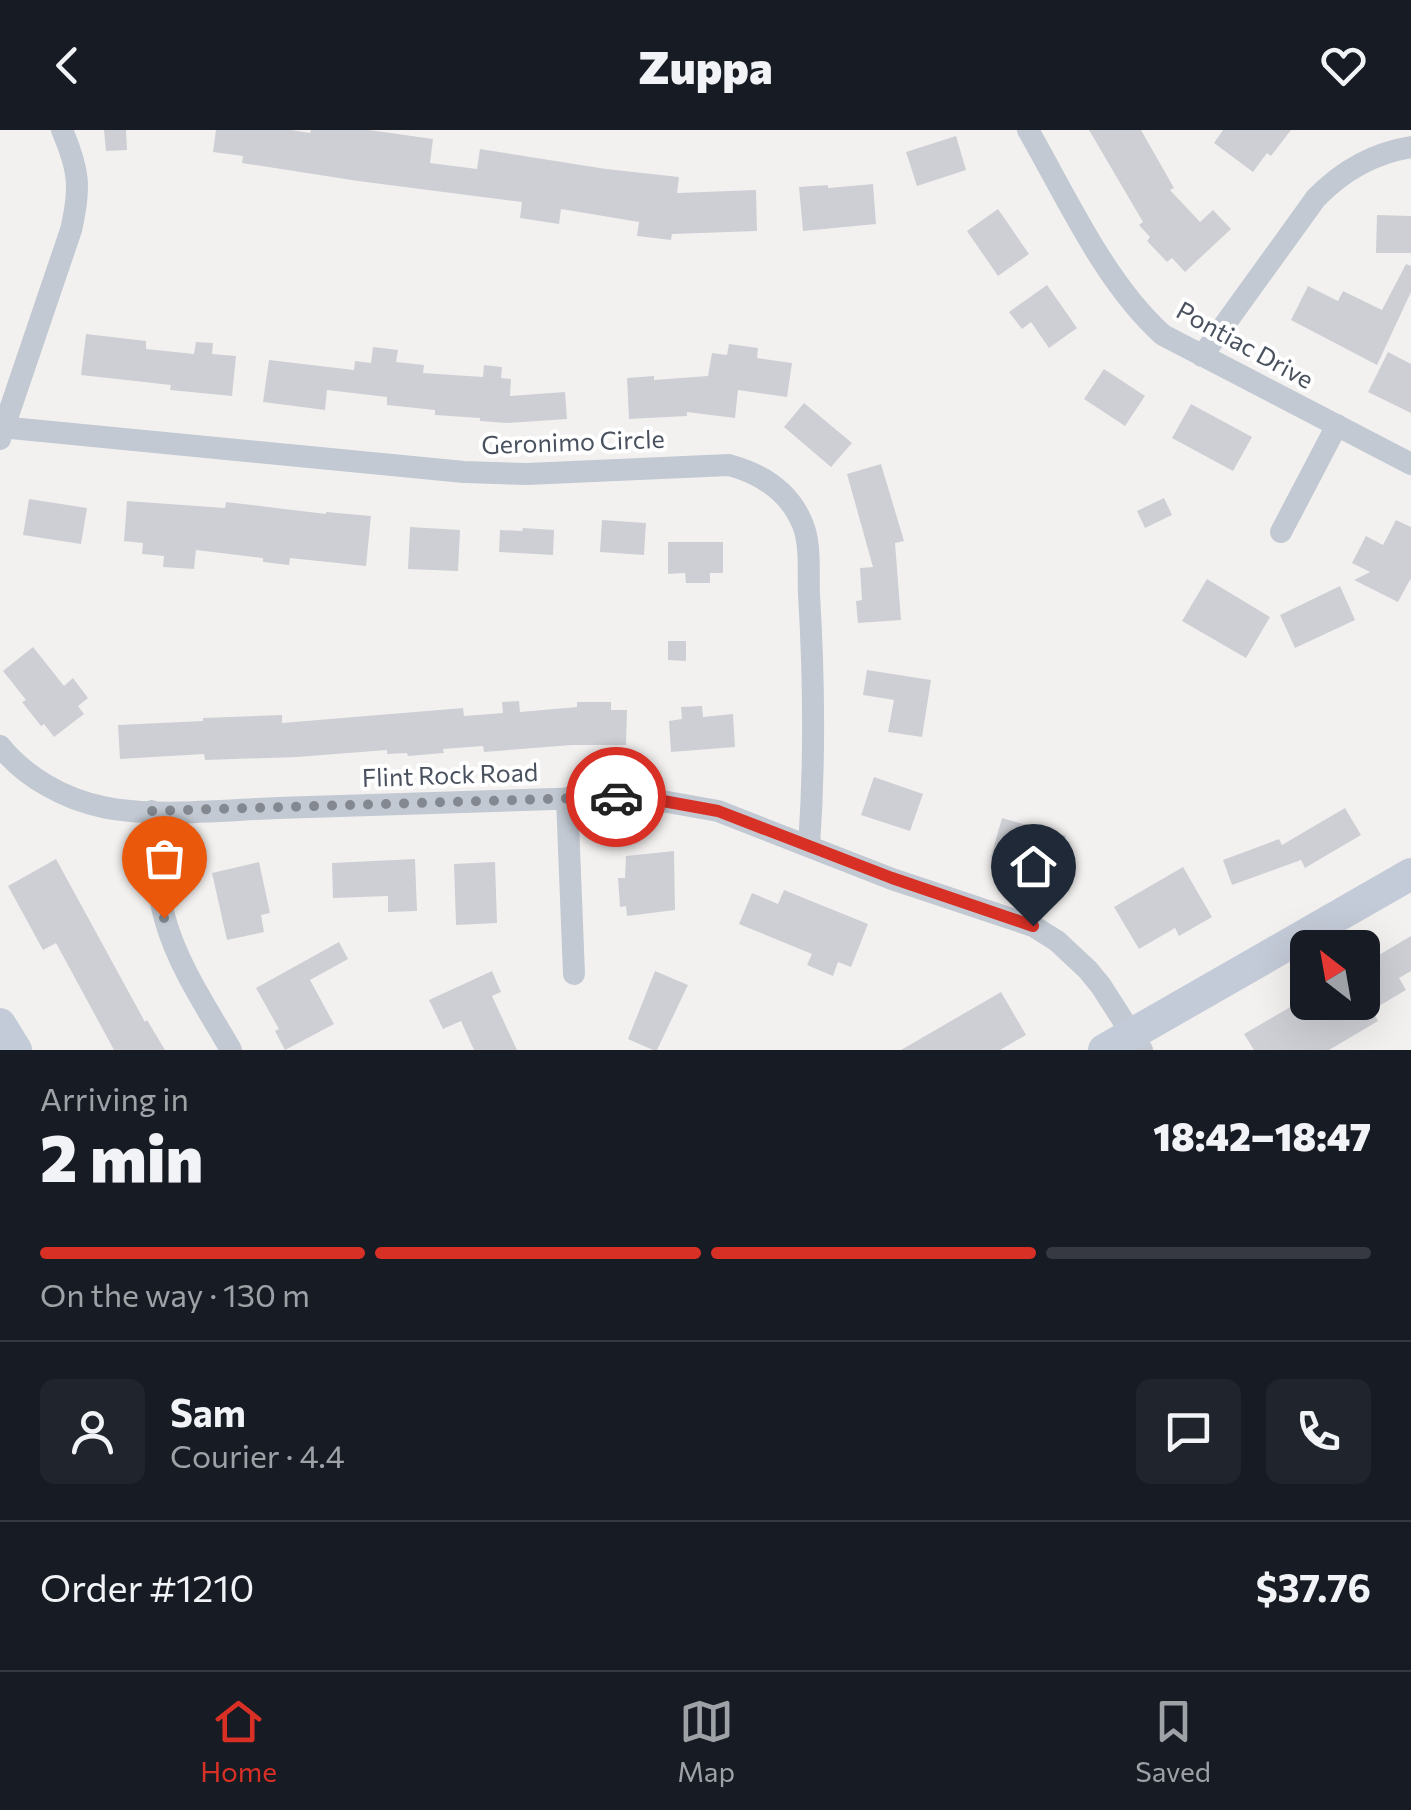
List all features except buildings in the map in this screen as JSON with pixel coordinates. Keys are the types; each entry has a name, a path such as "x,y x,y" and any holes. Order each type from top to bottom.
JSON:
{"street":[{"path":"1,431 78,203 75,160 62,130"},
{"name":"Pontiac Drive","path":"1028,130 1112,277 1130,303 1163,335 1411,464"},
{"path":"1202,356 1327,186 1376,156 1411,147"},
{"path":"1281,532 1337,426"},
{"name":"Geronimo Circle","path":"1,431 464,472 527,474 729,465 751,471 766,479 791,504 806,534 814,788 809,846"},
{"name":"Flint Rock Road","path":"0,746 20,766 68,796 104,807 152,811 567,798 652,799 718,811 892,878 1033,926 1057,941 1088,970 1137,1042"},
{"path":"567,798 574,974"},
{"path":"152,811 164,918 177,953 231,1050"},
{"path":"1104,1050 1137,1042 1411,874"},
{"path":"0,1024 16,1050"}],"way so far":[{"path":"164,918 152,811 616,797"}],"route":[{"path":"616,797 718,811 892,878 1033,926"}]}
